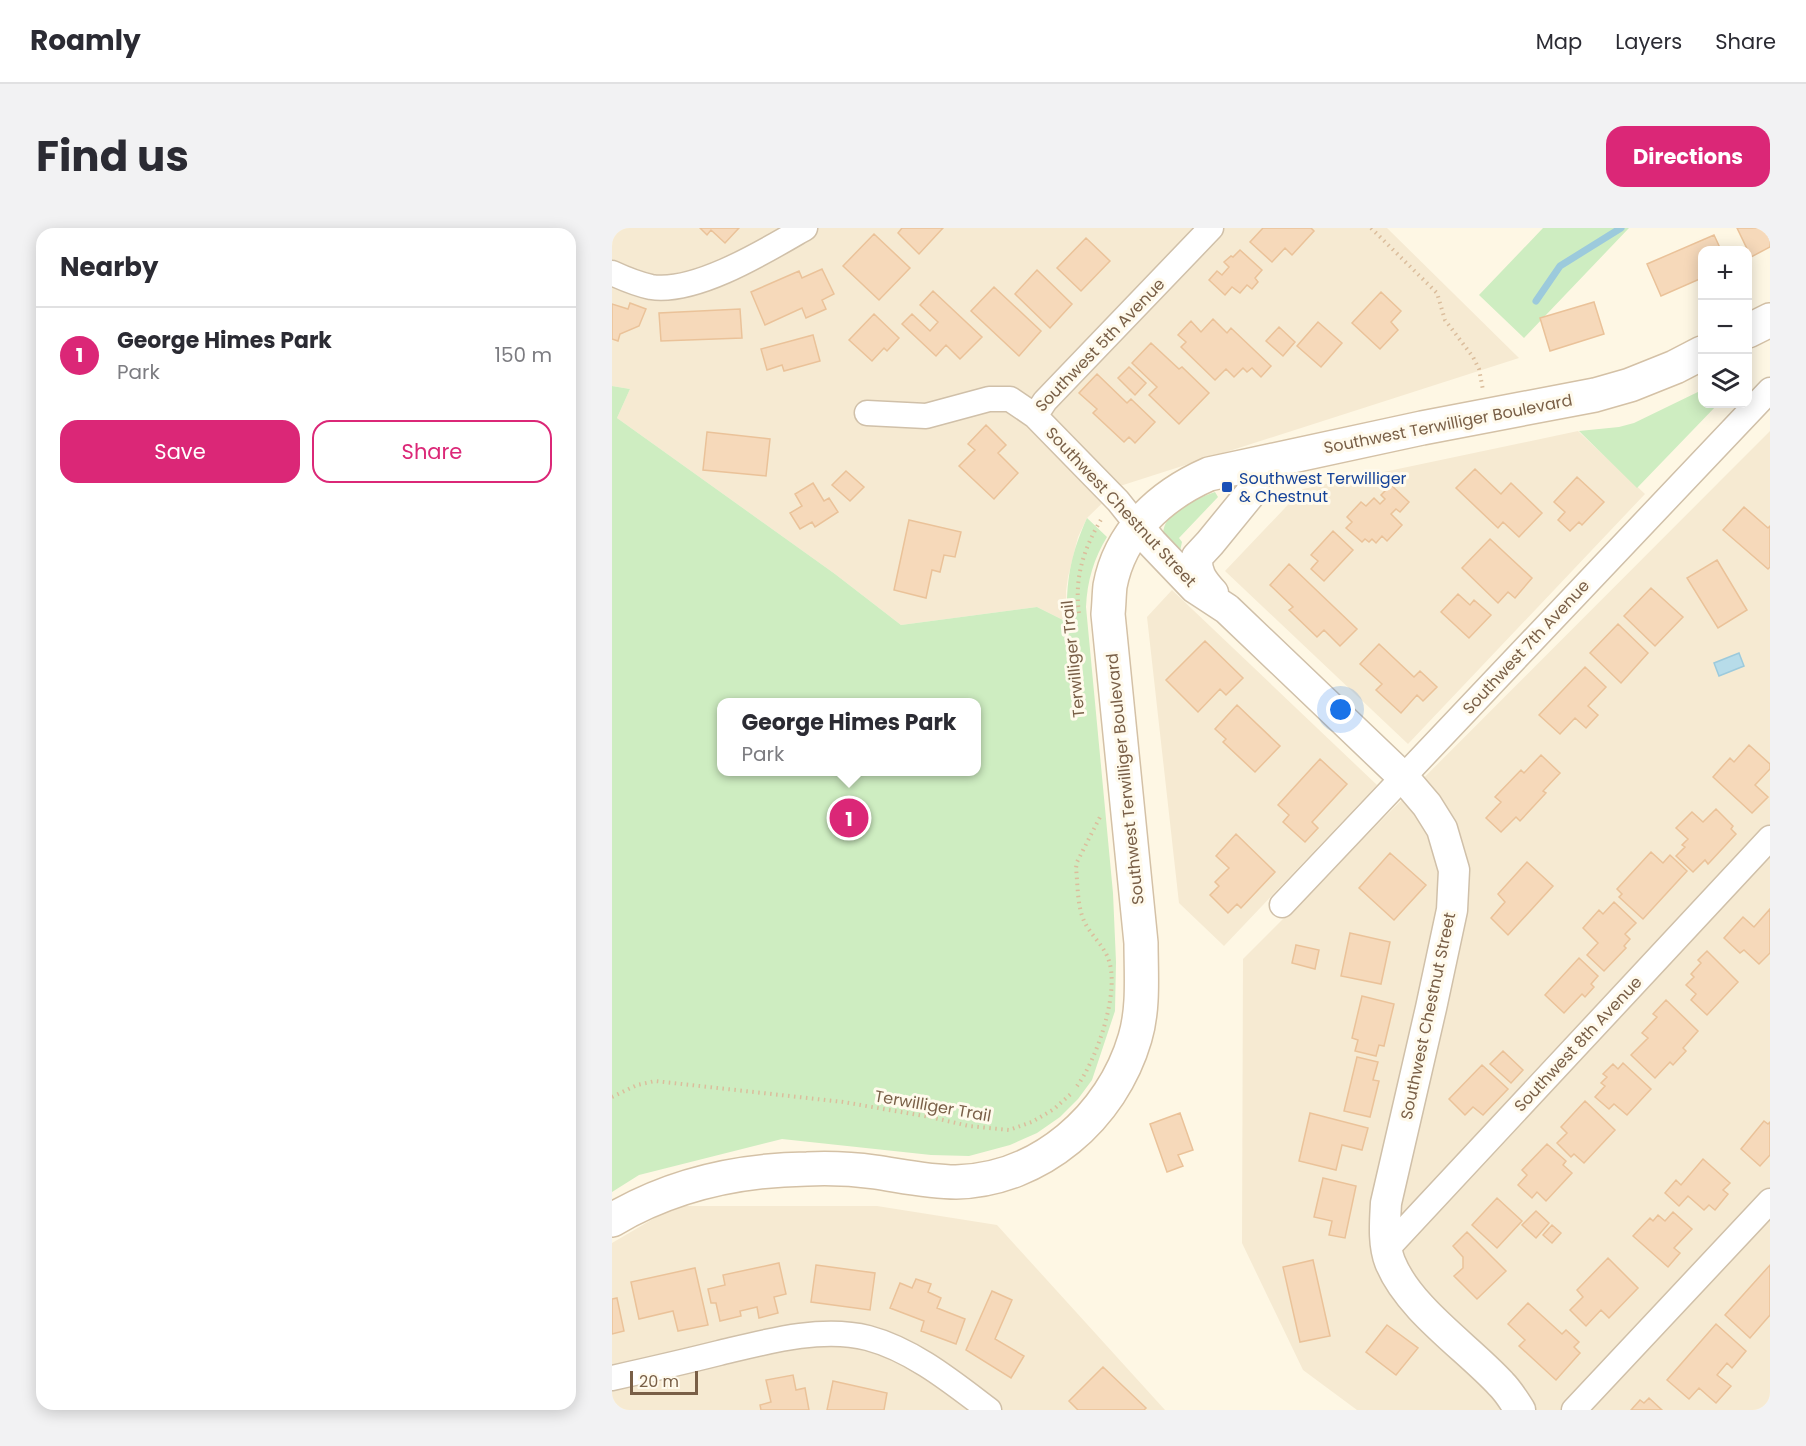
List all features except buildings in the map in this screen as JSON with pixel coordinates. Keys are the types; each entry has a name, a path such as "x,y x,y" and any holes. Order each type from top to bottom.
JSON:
{"main road":[{"path":"1752,329 1770,320"},
{"name":"Southwest Terwilliger Boulevard","path":"612,1220 651,1200 727,1176 793,1169 840,1169 928,1181 976,1180 996,1176 1027,1165 1053,1151 1080,1130 1104,1102 1128,1059 1136,1038 1140,1004 1141,943 1108,614 1110,586 1118,560 1125,544 1138,526 1164,500 1187,484 1209,474 1487,415 1563,402 1630,385 1676,367 1700,354"}],"street":[{"path":"612,273 653,287 678,286 698,281 744,263 805,228"},
{"name":"Southwest 5th Avenue","path":"867,413 926,416 989,399 1001,398 1010,399 1035,416 1045,401 1211,228"},
{"name":"Southwest 7th Avenue","path":"1282,905 1770,390"},
{"name":"Southwest Chestnut Street","path":"1035,416 1118,501 1152,543 1195,588 1227,609 1404,778 1427,805 1442,829 1454,870 1452,910 1386,1203 1386,1250 1401,1284 1425,1311 1503,1385 1520,1410"},
{"path":"1227,609 1202,582 1196,569 1197,557 1250,494 1254,486 1251,465"},
{"name":"Southwest 8th Avenue","path":"1386,1250 1770,838"},
{"path":"1574,1410 1770,1201"},
{"path":"612,1378 768,1341 808,1335 839,1334 866,1337 906,1353 945,1376 989,1410"}],"path":[{"path":"1371,228 1437,293 1445,320 1473,357 1479,369 1487,415"},
{"name":"Terwilliger Trail","path":"1080,621 1077,597 1080,567 1088,543 1102,518"},
{"name":"Terwilliger Trail","path":"612,1097 637,1085 655,1081 843,1102 969,1126 1009,1130 1032,1122 1054,1109 1070,1096 1080,1083 1109,1014 1111,988 1108,957 1085,924 1081,913 1076,868 1102,808"}],"shaded area":[{"path":"612,228 1387,228 1519,358 1120,486 1087,518 1078,537 1066,591 1067,622 1037,607 901,625 835,574 617,418 630,389 612,386"},
{"path":"1578,431 1645,494 1408,744 1225,571 1303,489"},
{"path":"1770,431 1770,1410 1357,1410 1303,1370 1242,1243 1243,959"},
{"path":"1172,590 1377,785 1224,946 1179,903 1147,617"},
{"path":"675,1206 877,1206 997,1225 1165,1410 612,1410 612,1243"}],"green space":[{"path":"1543,228 1629,228 1524,338 1479,295"},
{"path":"612,386 630,389 617,418 835,574 901,625 1037,607 1067,622 1070,569 1087,518 1107,537 1092,570 1086,607 1113,893 1116,962 1115,1011 1092,1080 1078,1099 1060,1117 1037,1133 1010,1145 969,1156 931,1155 782,1139 639,1175 612,1192"},
{"path":"1698,392 1698,408 1714,408 1637,488 1579,431 1634,423"},
{"path":"1215,492 1218,497 1179,538 1182,542 1178,552 1163,536 1168,520 1182,507"}],"water":[{"path":"1739,653 1744,666 1719,676 1714,663"}],"waterway":[{"path":"1536,301 1560,266 1621,228"}],"place":[{"name":"Southwest Terwilliger & Chestnut","path":"1227,487"},
{"name":"George Himes Park","path":"849,818"}]}
